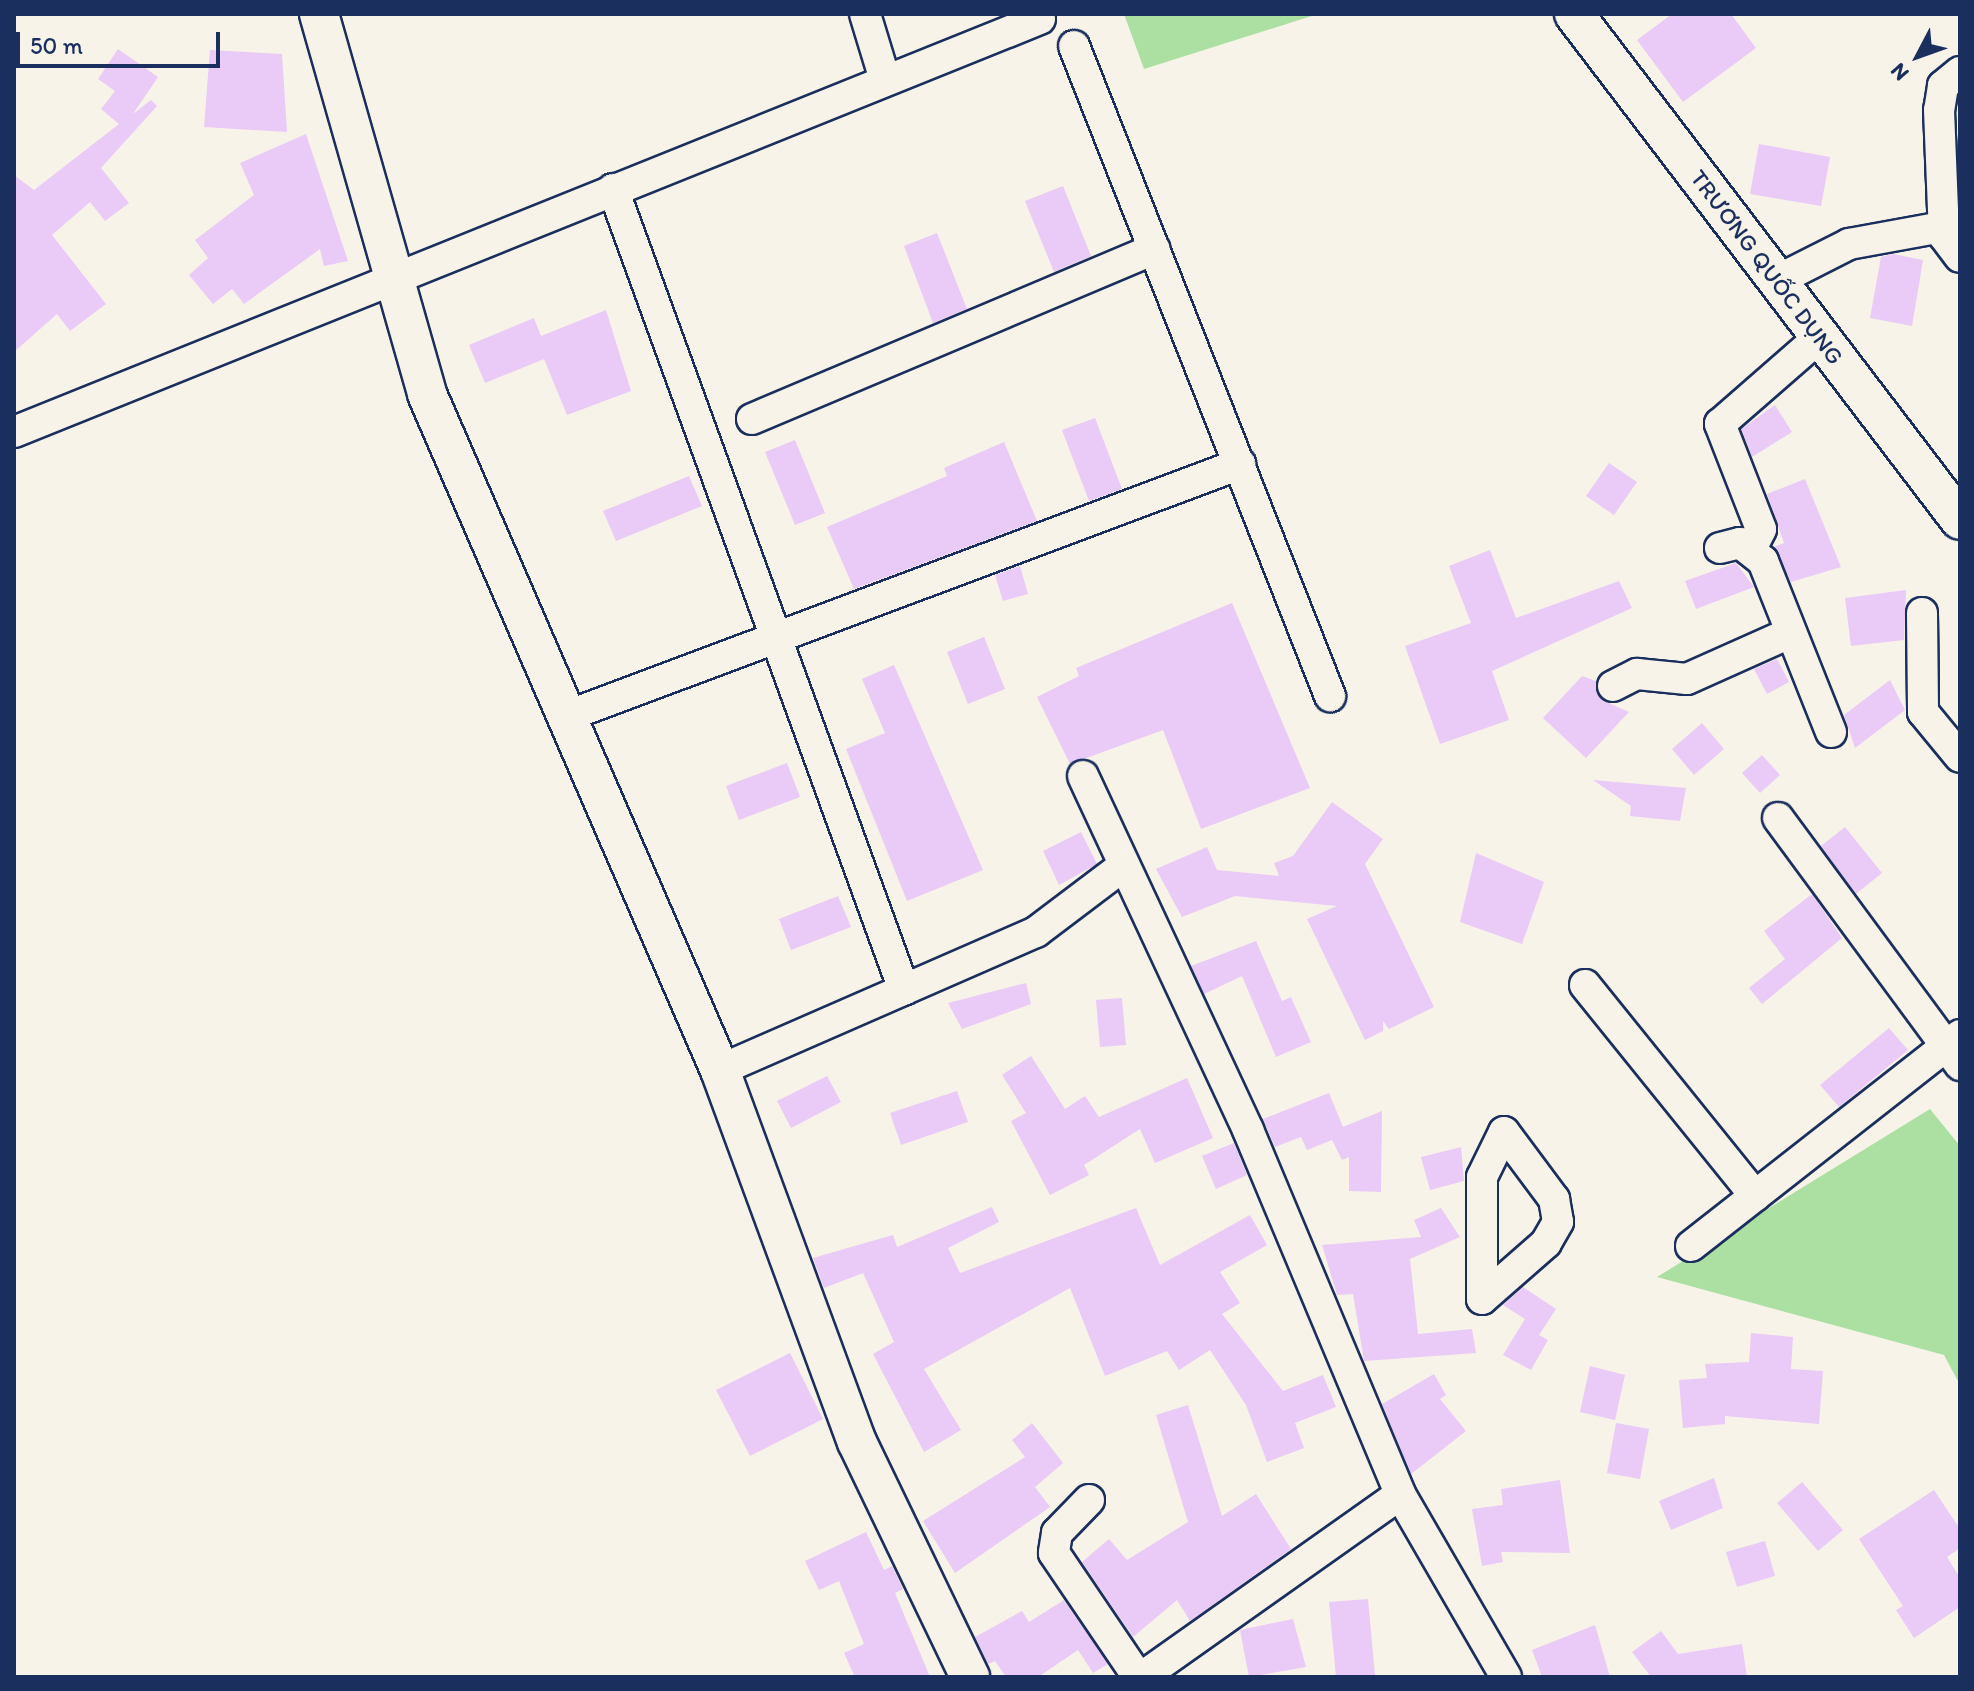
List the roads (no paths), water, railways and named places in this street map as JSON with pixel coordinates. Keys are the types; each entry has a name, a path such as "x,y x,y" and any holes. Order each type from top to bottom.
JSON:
{"street":[{"path":"319,14 427,394 720,1070 857,1442 970,1677"},
{"path":"865,14 885,80"},
{"name":"TRƯƠNG QUỐC DỤNG","path":"1574,14 1960,520"},
{"path":"14,432 1040,19"},
{"path":"1074,46 1330,696"},
{"path":"1960,72 1939,99 1943,227 1947,245 1960,257"},
{"path":"613,189 904,990"},
{"path":"1778,280 1849,244 1943,227"},
{"path":"752,419 1155,249"},
{"path":"1751,549 1761,529 1720,424 1821,336"},
{"path":"567,716 777,641 1240,464"},
{"path":"1720,548 1751,549"},
{"path":"1751,549 1831,732"},
{"path":"1922,613 1923,712 1960,757"},
{"path":"1613,686 1637,674 1687,679 1790,633"},
{"path":"1083,776 1122,867 1248,1130 1400,1494 1506,1677"},
{"path":"1691,1246 1955,1049 1778,818"},
{"path":"720,1070 1036,932 1122,867"},
{"path":"1585,985 1755,1196"},
{"path":"1504,1132 1554,1199 1558,1222 1546,1243 1482,1299 1482,1177 1504,1132"},
{"path":"1089,1500 1057,1533 1054,1553 1140,1677 1400,1494"}]}
